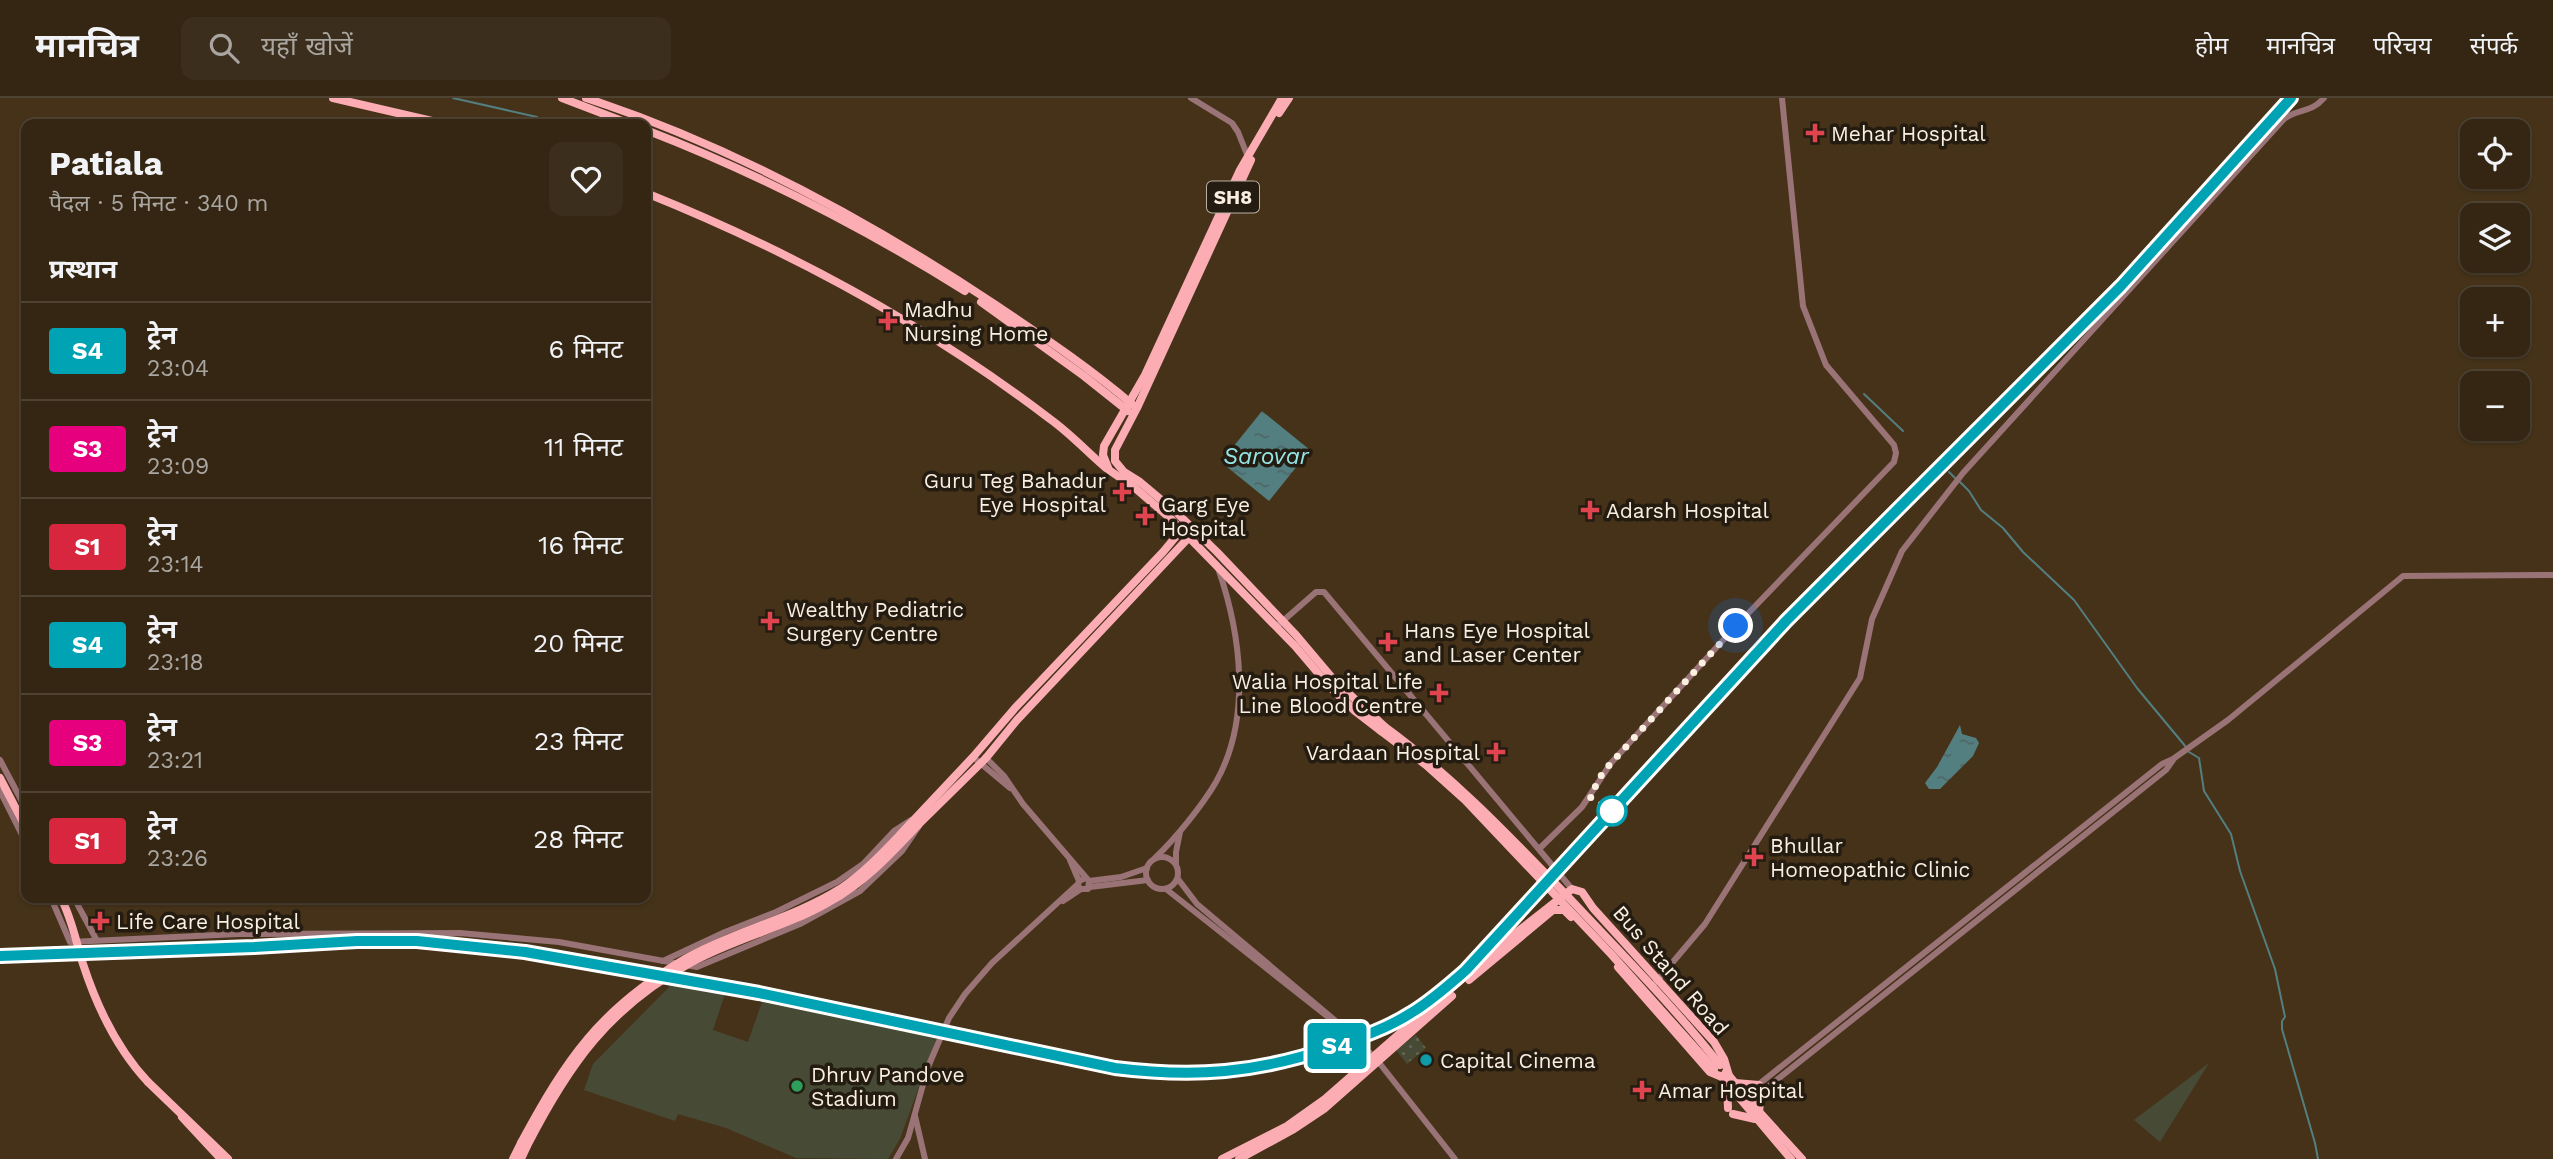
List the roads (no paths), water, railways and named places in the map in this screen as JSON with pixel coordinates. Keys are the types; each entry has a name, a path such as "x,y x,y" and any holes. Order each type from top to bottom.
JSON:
{"main road":[{"path":"333,98 423,119"},
{"path":"562,98 617,119"},
{"path":"586,98 643,119"},
{"path":"1183,301 1248,157 1282,98"},
{"name":"SH8","path":"1103,455 1104,446 1125,402 1145,374 1245,172 1289,98"},
{"path":"651,122 736,158 880,231 1037,333 1135,412"},
{"path":"651,132 756,178 865,232 963,289 1094,383 1125,402"},
{"path":"651,195 759,242 876,304 988,374 1052,420 1109,471 1184,526"},
{"name":"SH8","path":"1115,461 1115,450 1135,412 1183,301"},
{"path":"1083,446 1115,461 1184,526 1382,727"},
{"path":"1103,455 1109,471"},
{"path":"979,757 1006,717 1163,552 1184,526"},
{"path":"1192,534 1217,566 1279,624 1329,686 1355,711 1429,760 1464,790 1634,966 1728,1080 1760,1089 1757,1115 1730,1111 1728,1080"},
{"path":"513,1159 524,1144 550,1090 573,1054 601,1023 633,995 697,953 798,911 840,888 870,866 1017,720 1192,534"},
{"path":"0,778 21,818"},
{"path":"1222,1159 1307,1113 1375,1058 1525,925 1572,889"},
{"name":"Bus Stand Road","path":"1572,889 1581,892 1714,1042 1724,1059 1728,1080"},
{"path":"63,903 102,1012 127,1056 148,1082 228,1159"},
{"name":"Bus Stand Road","path":"1375,1058 1553,910 1564,910 1710,1072 1728,1080 1791,1159"},
{"path":"1238,1159 1294,1129 1324,1109 1375,1058"},
{"path":"180,1114 185,1123 220,1159"},
{"name":"Bus Stand Road","path":"1757,1115 1802,1159"},
{"path":"521,1159 524,1144"}],"street":[{"path":"1191,98 1232,123 1248,157"},
{"path":"1539,849 1582,807 1603,772 1736,626 1894,462 1894,445 1826,365 1803,306 1782,98"},
{"path":"1642,997 1705,925 1860,678 1872,619 1902,551 1953,484 2284,119 2312,109 2324,98"},
{"path":"896,1159 908,1138 928,1067 949,1018 965,994 1007,947 1061,901 1073,897 1084,883 1121,877 1147,868 1216,782 1232,738 1239,680 1236,639 1227,595 1217,566"},
{"path":"1745,1100 2152,772 2228,720 2403,576 2553,575"},
{"path":"1279,624 1316,592 1325,592 1572,889"},
{"path":"979,757 1004,776 1011,789 1067,854 1084,883"},
{"path":"0,760 21,800"},
{"path":"0,791 21,833"},
{"path":"663,961 725,932 792,907 857,868 894,831 916,822"},
{"path":"53,903 70,942 238,934 460,933 559,942 693,968 840,904 871,883 908,845 916,822"},
{"path":"1180,830 1176,852 1178,879 1197,904 1318,1004 1375,1058 1455,1159"},
{"path":"1156,858 1165,857 1177,864"},
{"path":"1147,868 1148,880 1155,888 1166,889 1173,886 1178,879"},
{"path":"1084,883 1148,880"},
{"path":"1166,889 1340,1029 1345,1030"},
{"path":"77,903 96,939"},
{"path":"915,1114 925,1159"}],"water":[{"name":"Sarovar","path":"1262,411 1310,450 1269,501 1221,462"},
{"path":"1960,725 1962,734 1976,738 1979,743 1973,756 1940,789 1929,789 1925,783"}],"waterway":[{"path":"453,98 537,117"},
{"path":"1864,394 1903,431"},
{"path":"1949,472 1955,478"},
{"path":"1959,481 1981,510 2003,528 2023,552 2074,600 2137,688 2186,747"},
{"path":"2189,752 2199,758 2204,791 2231,834 2240,871 2275,969 2285,1017 2282,1029 2318,1159"}],"railway":[{"path":"0,956 357,941 417,941 525,952 759,993 1115,1068 1175,1073 1242,1071 1270,1066 1356,1039 1410,1014 1467,970 1786,621 2121,286 2291,98"}],"train":[{"name":"S4","path":"0,956 357,941 417,941 525,952 732,988 1115,1068 1175,1073 1242,1071 1270,1066 1356,1039 1410,1014 1439,994 1466,970 1786,621 2121,286 2291,98"}],"place":[{"name":"Mehar Hospital","path":"1815,133"},
{"name":"Madhu Nursing Home","path":"888,321"},
{"name":"Guru Teg Bahadur Eye Hospital","path":"1122,492"},
{"name":"Adarsh Hospital","path":"1590,510"},
{"name":"Garg Eye Hospital","path":"1145,516"},
{"name":"Wealthy Pediatric Surgery Centre","path":"770,621"},
{"name":"Hans Eye Hospital and Laser Center","path":"1388,642"},
{"name":"Walia Hospital Life Line Blood Centre","path":"1439,693"},
{"name":"Vardaan Hospital","path":"1496,752"},
{"name":"Bhullar Homeopathic Clinic","path":"1754,857"},
{"name":"Life Care Hospital","path":"100,921"},
{"name":"Capital Cinema","path":"1426,1060"},
{"name":"Dhruv Pandove Stadium","path":"797,1086"},
{"name":"Amar Hospital","path":"1642,1090"}]}
